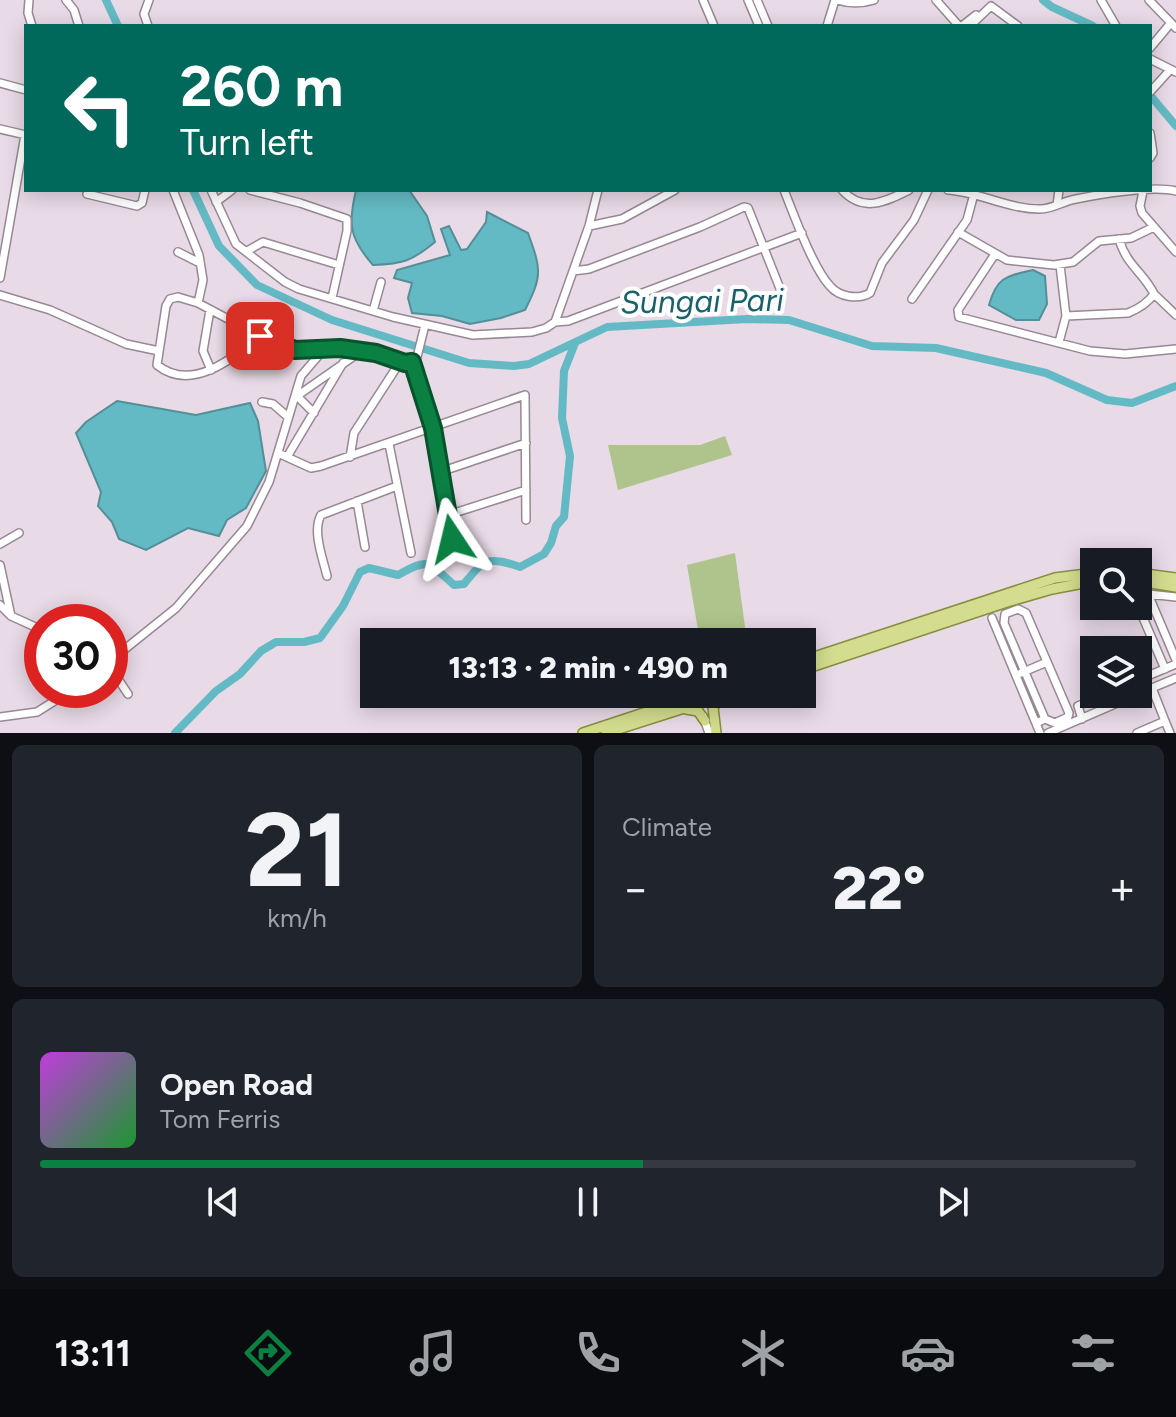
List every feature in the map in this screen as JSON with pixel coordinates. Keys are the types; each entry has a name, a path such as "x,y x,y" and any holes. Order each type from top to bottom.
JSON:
{"main road":[{"path":"816,656 1055,578 1080,575"},
{"path":"1152,575 1176,578"},
{"path":"1152,583 1176,587"},
{"path":"816,665 1007,602 1080,584"},
{"path":"583,733 667,708"},
{"path":"606,733 681,708"},
{"path":"713,708 716,733"},
{"path":"675,711 693,709 705,721"}],"street":[{"path":"29,0 31,24"},
{"path":"66,0 74,10 78,24"},
{"path":"147,24 144,14 149,0"},
{"path":"703,0 713,24"},
{"path":"748,0 758,24"},
{"path":"757,0 767,24"},
{"path":"828,24 836,0 848,3 874,0"},
{"path":"962,24 989,0"},
{"path":"1101,0 1115,24"},
{"path":"1149,0 1173,26 1152,46"},
{"path":"938,1 958,24"},
{"path":"972,24 990,6 1015,24"},
{"path":"1152,60 1173,71 1152,90"},
{"path":"0,83 24,89"},
{"path":"0,129 24,135"},
{"path":"0,278 24,141"},
{"path":"1152,191 1176,191"},
{"path":"87,194 137,206 142,202 144,192"},
{"path":"174,192 193,234 200,263 203,282 198,303"},
{"path":"212,192 234,240 291,285 425,325 480,335 532,332 546,328 555,322 568,321 802,233"},
{"path":"216,202 229,192"},
{"path":"258,192 347,219 332,298"},
{"path":"555,322 589,226 598,192"},
{"path":"589,226 622,219 671,192"},
{"path":"785,192 829,286 843,295 866,296 882,263 914,220 927,192"},
{"path":"845,192 856,201 870,205 887,202 905,192"},
{"path":"961,192 988,194 1012,207 1028,209 1057,205 1072,199 1134,192"},
{"path":"1057,205 1059,192"},
{"path":"1143,192 1142,213 1176,252"},
{"path":"912,299 968,217 974,194"},
{"path":"573,271 589,269 631,254 744,207 748,208 781,291"},
{"path":"958,232 1007,260 1060,265 1073,262 1099,241 1140,235 1154,227"},
{"path":"1119,239 1127,261 1176,315"},
{"path":"247,251 263,242 339,265"},
{"path":"178,252 200,263"},
{"path":"995,254 957,315 1102,352 1125,354 1176,349"},
{"path":"1059,342 1066,316 1060,265"},
{"path":"373,311 381,282"},
{"path":"1066,316 1128,313 1154,294"},
{"path":"0,295 50,310 126,344 159,351"},
{"path":"260,336 227,363 211,370 187,376 164,371 157,365 166,306 170,299 178,297 198,303 260,336 295,350 325,348 361,351 400,362 414,360"},
{"path":"210,310 203,351 211,370"},
{"path":"425,325 414,360 433,428 452,539"},
{"path":"128,649 176,608 247,526 269,482 301,376 325,348"},
{"path":"297,396 361,351"},
{"path":"350,457 354,433 400,362"},
{"path":"287,457 343,363"},
{"path":"278,453 311,468 389,444 525,395 526,520"},
{"path":"297,396 314,413"},
{"path":"262,402 273,404 288,417"},
{"path":"440,472 526,443"},
{"path":"389,444 411,553"},
{"path":"327,576 318,521 326,513 397,486"},
{"path":"448,515 526,490"},
{"path":"357,501 365,547"},
{"path":"0,544 19,533"},
{"path":"0,565 11,616"},
{"path":"1152,594 1176,597"},
{"path":"992,618 1007,602"},
{"path":"1152,604 1176,662 1152,674"},
{"path":"0,605 11,616 24,622"},
{"path":"1024,610 1069,715 1055,723 1045,719 1025,672 1004,623 1007,613 1024,610"},
{"path":"972,614 988,614 992,618 1040,733"},
{"path":"1144,620 1165,669"},
{"path":"1015,676 1047,662"},
{"path":"1168,732 1152,688 1176,678"},
{"path":"1080,705 1082,719"},
{"path":"0,717 37,712 43,708"},
{"path":"703,708 709,733"},
{"path":"705,708 716,733"},
{"path":"1048,733 1107,708"},
{"path":"1036,723 1045,719"},
{"path":"1137,733 1165,721"}],"green space":[{"path":"725,436 732,455 618,490 608,445 700,445"},
{"path":"735,553 745,628 698,628 687,565"}],"water":[{"path":"356,192 410,192 427,216 435,242 407,260 373,265 355,238 352,212"},
{"path":"487,212 528,233 538,272 525,310 470,324 442,316 412,313 408,298 412,283 394,278 397,270 450,255 441,229 449,226 461,250 467,249 486,222"},
{"path":"1033,270 1045,276 1047,304 1039,320 1016,320 989,305 996,288 1004,279"},
{"path":"117,401 196,415 250,403 258,421 266,471 246,508 227,520 219,536 188,528 146,550 119,539 112,522 98,506 101,492 76,433 86,422"}],"waterway":[{"name":"Sungai Pari","path":"106,0 117,24"},
{"path":"1043,0 1089,24"},
{"path":"1152,97 1176,126"},
{"name":"Sungai Pari","path":"194,192 219,246 257,285 332,320 469,363 529,364 607,327 747,319 789,320 872,346 936,348 1046,373 1107,400 1132,403 1176,386"},
{"path":"175,733 261,651 276,642 304,642 320,638 343,606 360,572 369,568 398,575 422,564 433,567 454,585 464,584 488,562 520,567 544,554 556,526 564,517 570,456 562,418 564,371 575,343"}],"route":[{"path":"260,336 295,350 340,348 412,362 433,428 452,539"}]}
